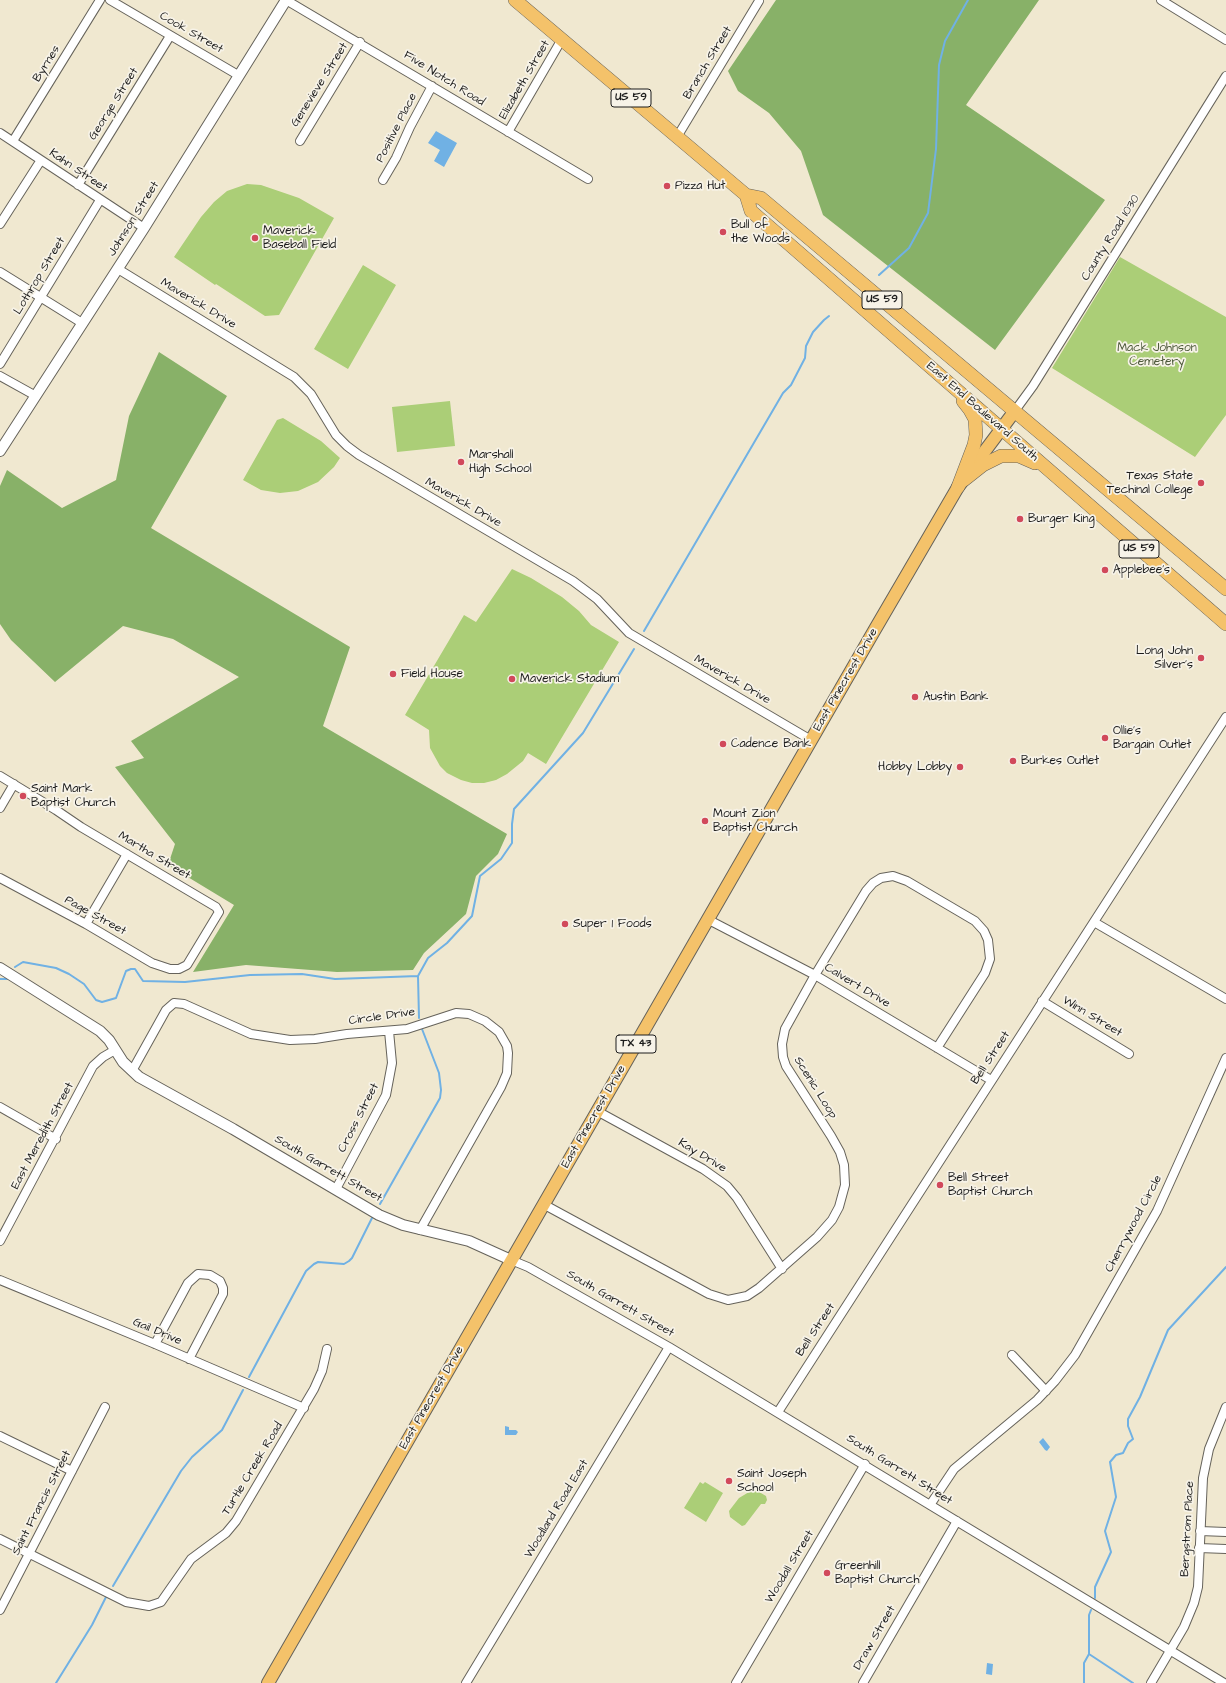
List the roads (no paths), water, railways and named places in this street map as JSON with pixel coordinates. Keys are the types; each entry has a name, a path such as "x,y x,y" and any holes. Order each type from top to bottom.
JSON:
{"highway":[{"name":"East End Boulevard South","path":"515,0 746,196 751,211 1226,624"},
{"name":"East End Boulevard South","path":"746,196 761,198 1226,590"},
{"path":"949,384 970,410 976,429 974,446 961,484"},
{"path":"961,484 976,469 989,461 1007,455 1024,458 1052,473"}],"main road":[{"name":"East Pinecrest Drive","path":"268,1683 707,919 961,484 1014,412"}],"street":[{"name":"Byrnes","path":"14,141 100,0"},
{"name":"Cook Street","path":"110,0 238,75"},
{"name":"Five Notch Road","path":"286,0 360,42 588,179"},
{"name":"Johnson Street","path":"0,450 118,269 286,0"},
{"path":"1161,0 1226,40"},
{"name":"Branch Street","path":"677,137 759,1"},
{"name":"George Street","path":"78,185 170,36"},
{"name":"Elizabeth Street","path":"508,132 562,39"},
{"name":"Genevieve Street","path":"300,141 360,42"},
{"name":"County Road 1030","path":"1014,412 1033,386 1226,76"},
{"name":"Positive Place","path":"382,180 396,158 410,127 432,86"},
{"name":"Kahn Street","path":"0,133 144,228"},
{"path":"0,224 41,160"},
{"name":"Lothrop Street","path":"0,364 100,200"},
{"name":"Maverick Drive","path":"118,269 294,377 311,394 341,441 365,459 573,581 597,599 629,633 811,740"},
{"path":"0,272 82,323"},
{"path":"0,376 36,396"},
{"name":"Bell Street","path":"778,1412 1226,717"},
{"name":"Martha Street","path":"0,776 81,827 218,909 218,915 190,962 179,969"},
{"path":"0,808 14,784"},
{"path":"86,924 127,854"},
{"name":"Scenic Loop","path":"543,1204 709,1294 722,1299 733,1300 753,1293 817,1237 832,1220 839,1206 845,1185 844,1165 840,1152 831,1136 786,1066 783,1057 782,1044 785,1029 815,975 866,891 873,883 881,878 893,876 903,878 970,918 981,927 987,936 990,952 988,966 982,978 937,1048"},
{"name":"Page Street","path":"0,878 86,924 158,966 170,969 179,969"},
{"name":"Calvert Drive","path":"707,919 815,975 991,1080"},
{"path":"1094,922 1226,999"},
{"name":"South Garrett Street","path":"0,968 100,1031 105,1035 123,1062 139,1077 233,1129 388,1219 420,1230 469,1241 528,1267 669,1347 778,1412 1224,1683"},
{"name":"Winn Street","path":"1042,1001 1129,1054"},
{"name":"Circle Drive","path":"132,1071 166,1010 174,1003 184,1004 251,1034 275,1038 315,1039 347,1034 389,1031 413,1027 450,1014 469,1014 494,1027 504,1040 508,1054 507,1073 501,1087 420,1230"},
{"name":"Cross Street","path":"336,1189 386,1095 392,1063 389,1031"},
{"name":"East Meredith Street","path":"0,1241 56,1139 93,1066 103,1056 115,1050"},
{"name":"Cherrywood Circle","path":"930,1505 960,1462 1046,1391 1075,1355 1152,1220 1226,1058"},
{"path":"0,1107 56,1139"},
{"name":"Kay Drive","path":"597,1111 703,1169 727,1186 737,1198 782,1269"},
{"path":"155,1344 188,1283 198,1274 210,1275 220,1281 224,1288 223,1294 189,1359"},
{"name":"Gail Drive","path":"0,1280 304,1408"},
{"name":"Woodland Road East","path":"466,1683 669,1347"},
{"name":"Turtle Creek Road","path":"0,1539 126,1602 149,1606 161,1602 191,1559 231,1528 304,1408 319,1379 327,1349"},
{"path":"1012,1355 1046,1391"},
{"name":"Saint Francis Street","path":"0,1610 105,1407"},
{"name":"Bergstrom Place","path":"1151,1683 1184,1627 1193,1607 1198,1587 1203,1478 1206,1459 1214,1432 1226,1408"},
{"path":"0,1436 72,1471"},
{"name":"Woodall Street","path":"736,1683 865,1464"},
{"name":"Draw Street","path":"862,1683 957,1521"},
{"path":"1200,1531 1226,1532"},
{"path":"1199,1548 1226,1549"}],"water":[{"path":"436,131 457,143 444,167 434,161 440,150 428,143"},
{"path":"505,1426 509,1427 509,1430 516,1430 518,1432 516,1435 505,1435"},
{"path":"1043,1438 1050,1447 1047,1451 1039,1442"},
{"path":"987,1663 993,1664 992,1675 986,1674"}],"waterway":[{"path":"879,275 909,248 928,213 936,149 939,65 945,41 968,0"},
{"path":"644,631 783,393 791,385 805,358 806,346 813,332 829,316"},
{"path":"15,967 23,962 56,968 69,974 84,984 96,1000 102,1002 116,998 126,971 131,969 135,969 143,981 185,982 250,975 302,974 335,979 418,976 428,958 447,943 472,916 480,876 501,859 512,843 514,809 583,733 634,649"},
{"path":"418,976 419,1018"},
{"path":"0,979 7,979"},
{"path":"380,1204 440,1098 441,1090 439,1073 422,1029"},
{"path":"249,1377 306,1271 318,1262 344,1264 349,1261 352,1258 372,1218"},
{"path":"1095,1598 1095,1587 1111,1552 1105,1531 1116,1497 1110,1462 1116,1455 1123,1453 1128,1443 1133,1439 1128,1426 1128,1419 1140,1397 1168,1330 1226,1267"},
{"path":"113,1586 181,1471 192,1457 222,1430 243,1390"},
{"path":"56,1683 92,1625 106,1597"},
{"path":"1091,1610 1089,1615 1089,1654 1133,1683"},
{"path":"1084,1683 1084,1663 1089,1654"}],"place":[{"name":"Pizza Hut","path":"667,186"},
{"name":"Bull of the Woods","path":"723,232"},
{"name":"Maverick Baseball Field","path":"255,238"},
{"name":"Marshall High School","path":"461,462"},
{"name":"Texas State Techinal College","path":"1201,483"},
{"name":"Burger King","path":"1020,519"},
{"name":"Applebee's","path":"1105,570"},
{"name":"Long John Silver's","path":"1201,658"},
{"name":"Field House","path":"393,674"},
{"name":"Maverick Stadium","path":"512,679"},
{"name":"Austin Bank","path":"915,697"},
{"name":"Ollie's Bargain Outlet","path":"1105,738"},
{"name":"Cadence Bank","path":"723,744"},
{"name":"Burkes Outlet","path":"1013,761"},
{"name":"Hobby Lobby","path":"960,767"},
{"name":"Saint Mark Baptist Church","path":"23,796"},
{"name":"Mount Zion Baptist Church","path":"705,821"},
{"name":"Super 1 Foods","path":"565,924"},
{"name":"Bell Street Baptist Church","path":"940,1185"},
{"name":"Saint Joseph School","path":"729,1481"},
{"name":"Greenhill Baptist Church","path":"827,1573"}],"park label":[{"name":"Mack Johnson Cemetery","path":"1157,355"}]}
